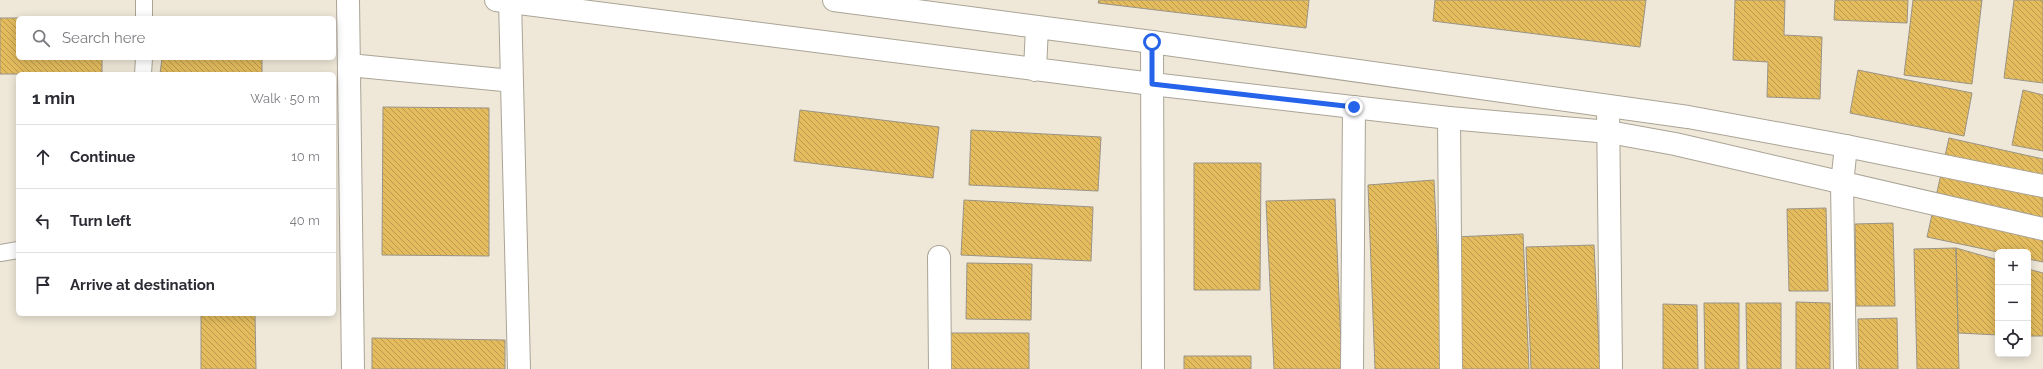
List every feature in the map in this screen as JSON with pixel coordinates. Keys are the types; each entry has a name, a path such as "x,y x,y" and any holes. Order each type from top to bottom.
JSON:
{"street":[{"path":"348,0 353,369"},
{"path":"834,0 1152,42 1688,117 1846,146 2043,186"},
{"path":"519,369 512,81 506,1 1152,84 1449,118 1609,132 1675,144 2043,230"},
{"path":"1035,70 1037,27"},
{"path":"1152,42 1154,369"},
{"path":"349,65 512,81"},
{"path":"1608,106 1611,369"},
{"path":"1352,369 1354,107"},
{"path":"1449,118 1451,369"},
{"path":"1845,369 1842,184 1846,146"},
{"path":"939,257 940,369"}],"lane":[{"path":"144,0 144,16"},
{"path":"143,72 144,60"},
{"path":"0,253 16,250"}],"building":[{"path":"1099,0 1309,0 1306,28 1098,3"},
{"path":"1435,0 1646,0 1640,47 1433,21"},
{"path":"1735,0 1785,0 1784,35 1822,37 1820,99 1767,97 1768,62 1733,60"},
{"path":"1835,0 1908,0 1907,23 1834,20"},
{"path":"1913,0 1982,0 1972,84 1904,75"},
{"path":"2014,0 2043,0 2043,83 2004,78"},
{"path":"0,18 16,18 16,60 102,60 102,72 16,72 16,74 0,74"},
{"path":"162,60 262,60 262,72 160,72"},
{"path":"1858,70 1972,93 1964,136 1850,113"},
{"path":"2023,90 2043,95 2043,151 2012,145"},
{"path":"383,107 489,108 489,256 382,255"},
{"path":"800,110 939,127 933,178 794,161"},
{"path":"971,130 1101,137 1098,191 969,185"},
{"path":"1949,138 2043,159 2043,262 2031,260 2031,249 1995,249 1995,251 1927,237"},
{"path":"1194,163 1261,163 1260,290 1194,290"},
{"path":"1434,180 1443,369 1375,369 1368,185"},
{"path":"1335,199 1342,369 1274,369 1266,201"},
{"path":"964,200 1093,207 1091,261 961,255"},
{"path":"1826,208 1828,291 1789,291 1787,209"},
{"path":"1893,223 1895,306 1856,306 1855,224"},
{"path":"1523,234 1529,369 1460,369 1454,237"},
{"path":"1594,245 1600,369 1531,369 1526,247"},
{"path":"1956,248 1995,259 1995,335 1958,333"},
{"path":"1956,248 1959,369 1917,369 1914,249"},
{"path":"967,263 1032,264 1031,320 966,319"},
{"path":"2031,270 2043,273 2043,336 2031,336"},
{"path":"1796,302 1830,303 1830,369 1796,369"},
{"path":"1704,303 1739,303 1739,369 1705,369"},
{"path":"1746,303 1781,303 1781,369 1747,369"},
{"path":"1663,304 1697,305 1698,369 1663,369"},
{"path":"201,316 255,316 256,369 201,369"},
{"path":"1897,318 1898,369 1859,369 1858,319"},
{"path":"946,333 1029,333 1029,369 947,369"},
{"path":"372,338 505,340 505,369 372,369"},
{"path":"1184,356 1251,356 1251,369 1184,369"}],"route":[{"path":"1152,42 1152,84 1354,107"}]}
